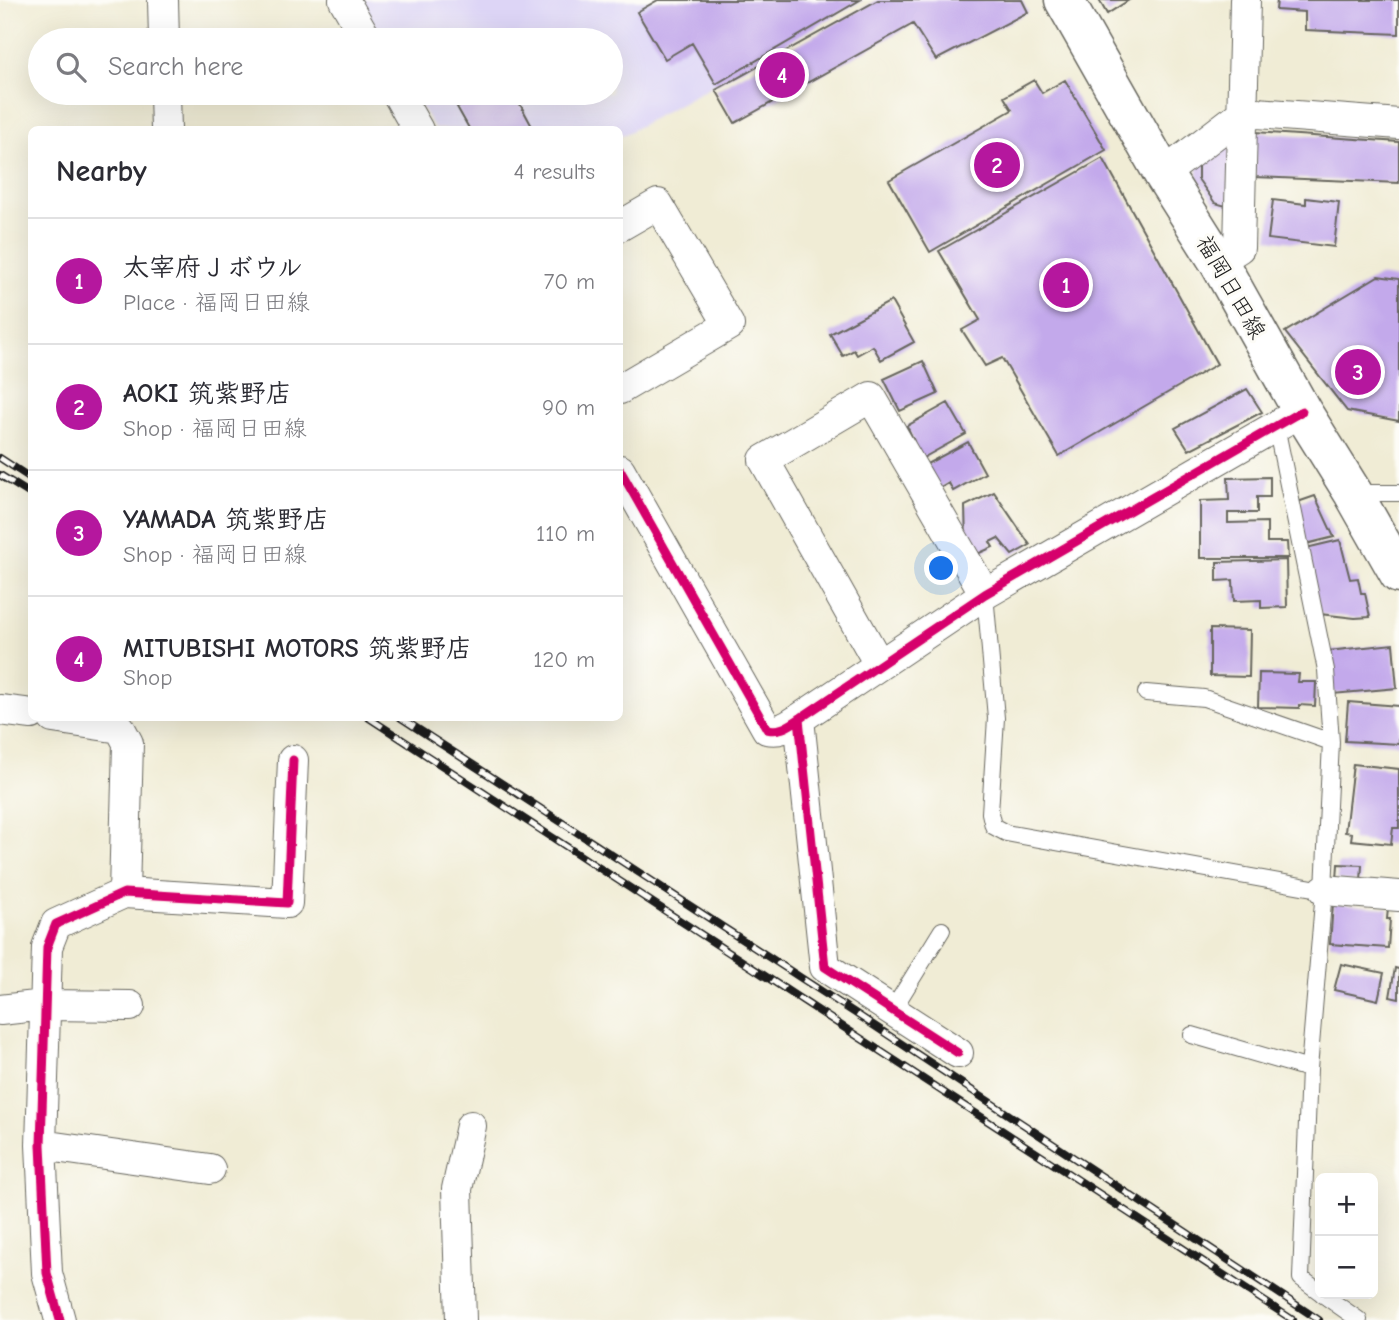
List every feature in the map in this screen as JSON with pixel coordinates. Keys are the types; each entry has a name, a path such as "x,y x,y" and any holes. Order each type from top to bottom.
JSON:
{"main road":[{"name":"福岡日田線","path":"1064,0 1163,174 1218,261 1289,419 1353,494 1399,575"}],"street":[{"path":"163,0 164,28"},
{"path":"344,0 360,28"},
{"path":"1218,261 1240,248 1245,0"},
{"path":"165,105 166,126"},
{"path":"404,105 416,126"},
{"path":"1163,174 1244,112 1399,124"},
{"path":"623,224 658,204 729,325 623,387"},
{"path":"879,664 764,460 871,397 985,594"},
{"path":"623,475 768,729 783,729 985,594 1289,419"},
{"path":"0,710 28,714"},
{"path":"799,719 825,967 958,1053"},
{"path":"121,722 128,743 124,893"},
{"path":"60,1320 47,1273 40,1145 47,947 56,924 124,893 287,903 293,760"},
{"path":"1324,890 1399,897"},
{"path":"0,1010 45,1005 130,1006"},
{"path":"461,1320 457,1189 471,1126"},
{"path":"40,1145 210,1169"}],"lane":[{"path":"1289,419 1326,670 1331,742 1324,890 1309,1069 1301,1279 1315,1289"},
{"path":"1353,494 1399,493"},
{"path":"985,594 996,718 990,813 993,826 1006,833 1324,890"},
{"path":"1146,693 1204,698 1331,742"},
{"path":"892,1011 942,930"},
{"path":"1192,1035 1309,1069"},
{"path":"1329,1299 1359,1320"}],"shaded area":[{"path":"360,0 864,0 623,135 623,126 433,126 420,105 623,105 623,28 376,28"}],"building":[{"path":"658,0 860,0 716,84 692,43 665,59 637,12"},
{"path":"878,0 1022,0 1028,12 936,60 913,24 735,123 716,90"},
{"path":"1099,0 1129,0 1107,14"},
{"path":"1277,0 1399,0 1399,34 1305,30 1305,12 1276,10"},
{"path":"1034,80 1042,93 1065,80 1106,150 930,252 889,180 1012,110 1004,97"},
{"path":"520,105 532,126 468,126 457,107"},
{"path":"1255,132 1399,142 1399,183 1255,177"},
{"path":"1216,143 1230,143 1229,207 1215,203 1198,179 1198,156"},
{"path":"1103,158 1217,364 1059,456 1002,358 985,366 962,330 980,320 939,251"},
{"path":"1306,198 1339,202 1334,247 1268,239 1273,200 1306,204"},
{"path":"1378,276 1399,279 1399,421 1347,411 1285,332"},
{"path":"891,301 914,342 881,360 873,346 857,355 854,350 843,356 830,334"},
{"path":"923,361 938,394 900,411 884,379"},
{"path":"1247,389 1262,412 1189,450 1175,428"},
{"path":"948,403 966,434 921,459 907,426"},
{"path":"968,442 985,473 953,491 949,483 937,490 923,466"},
{"path":"1270,477 1270,497 1257,497 1257,513 1228,513 1228,523 1267,522 1267,542 1287,542 1288,558 1200,558 1200,501 1229,500 1228,478"},
{"path":"994,492 1030,545 1012,555 998,538 990,542 993,547 975,555 966,541 965,506"},
{"path":"1315,496 1334,537 1306,544 1295,503"},
{"path":"1340,540 1350,579 1358,578 1361,593 1365,593 1370,617 1320,614 1306,548"},
{"path":"1286,560 1287,607 1261,608 1261,600 1234,601 1233,580 1217,581 1217,562"},
{"path":"1210,629 1250,630 1249,677 1210,676"},
{"path":"1393,644 1397,688 1333,694 1328,651"},
{"path":"1259,673 1299,674 1298,682 1316,682 1315,706 1258,707"},
{"path":"1348,702 1399,706 1399,744 1345,741"},
{"path":"1353,764 1399,769 1399,828 1393,828 1391,844 1351,840 1352,833 1345,832"},
{"path":"1338,864 1362,865 1361,881 1337,880"},
{"path":"1333,904 1388,908 1388,948 1330,944"},
{"path":"1341,964 1384,973 1378,1000 1334,990"},
{"path":"1395,968 1399,969 1399,999 1390,997"}],"railway":[{"path":"0,458 28,476"},
{"path":"0,475 28,492"},
{"path":"374,721 1293,1320"},
{"path":"406,721 855,1013 1319,1320"}],"cycle path":[{"path":"623,475 767,729 776,730 799,719 985,594 1302,411"},
{"path":"799,719 825,967 958,1053"},
{"path":"60,1320 47,1273 41,1145 47,947 56,924 124,893 287,903 293,760"}],"place":[{"name":"MITUBISHI MOTORS 筑紫野店","path":"782,75"},
{"name":"AOKI 筑紫野店","path":"997,165"},
{"name":"太宰府Ｊボウル","path":"1066,285"},
{"name":"YAMADA 筑紫野店","path":"1358,372"}]}
